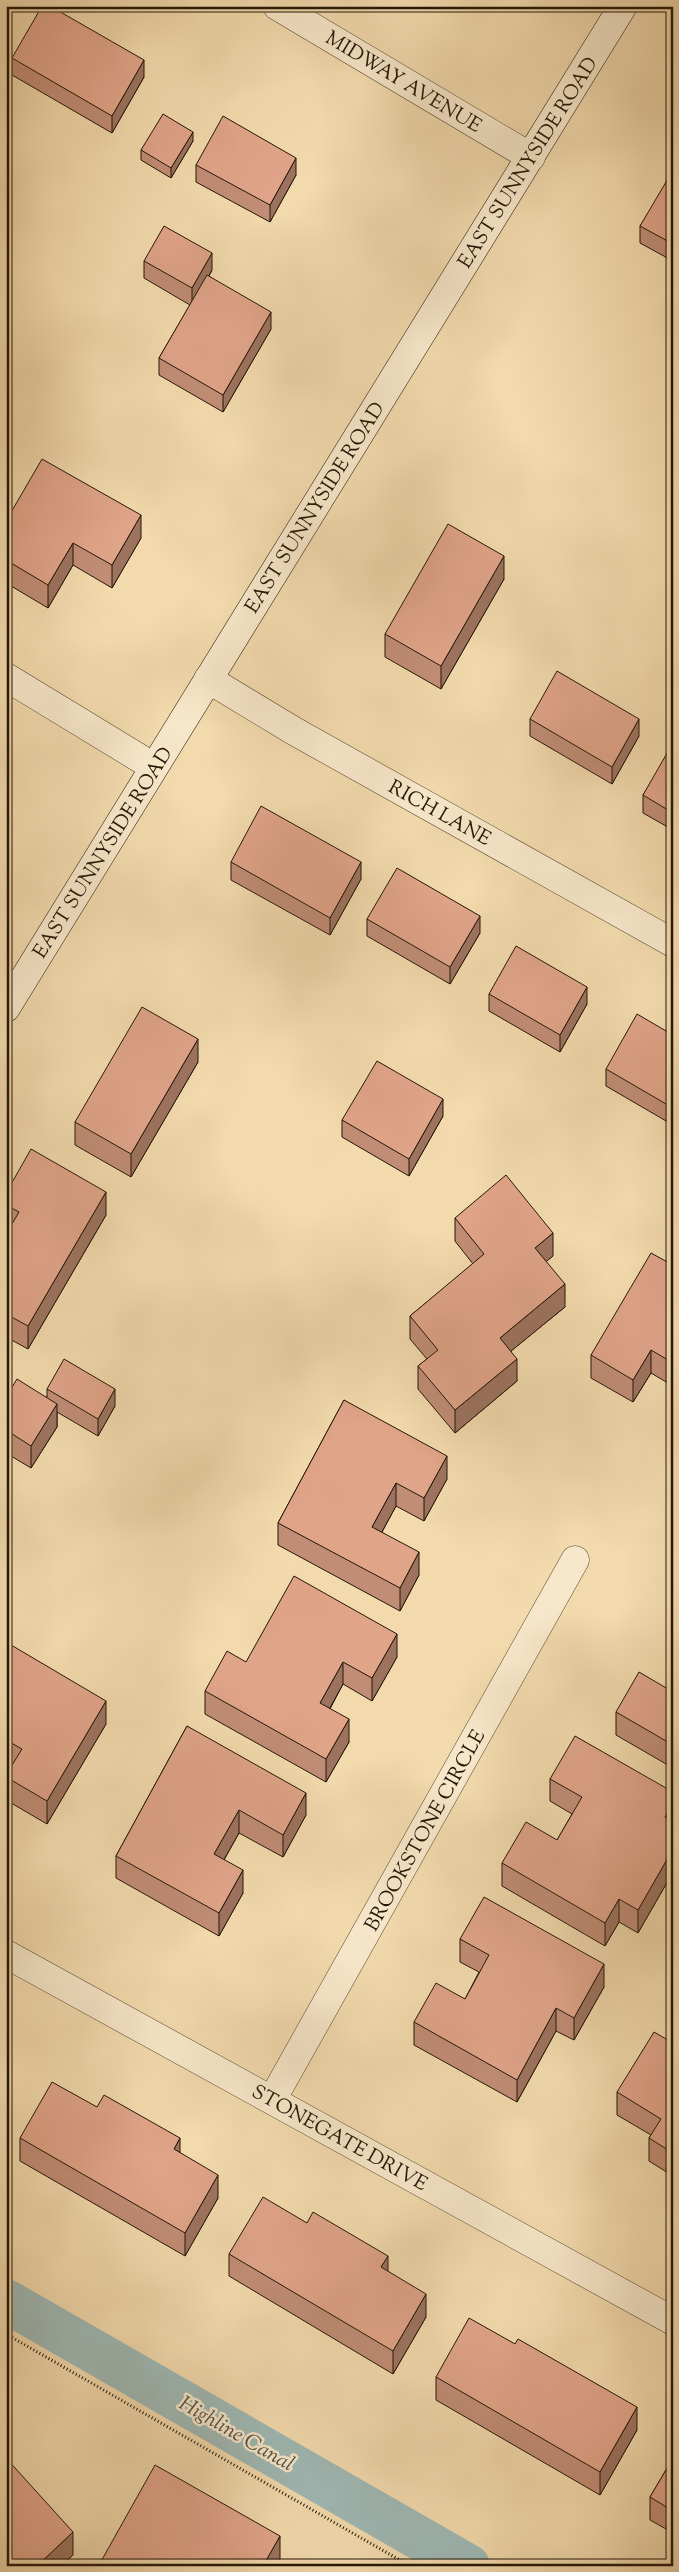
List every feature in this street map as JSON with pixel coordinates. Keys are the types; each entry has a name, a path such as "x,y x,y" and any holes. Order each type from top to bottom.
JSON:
{"street":[{"name":"MIDWAY AVENUE","path":"277,6 531,157"},
{"name":"EAST SUNNYSIDE ROAD","path":"6,1008 623,6"},
{"path":"6,677 154,767"},
{"name":"RICH LANE","path":"208,679 294,731 673,942"},
{"name":"BROOKSTONE CIRCLE","path":"272,2100 575,1560"},
{"name":"STONEGATE DRIVE","path":"6,1954 673,2321"}],"path":[{"path":"6,2334 410,2566"}],"building":[{"path":"42,6 50,6 144,60 112,116 12,58"},
{"path":"163,114 193,132 171,168 141,150"},
{"path":"223,116 296,158 270,205 196,165"},
{"path":"669,177 673,179 673,244 640,226"},
{"path":"164,226 212,253 192,288 144,261"},
{"path":"207,275 271,312 223,395 159,358"},
{"path":"42,459 141,515 112,565 73,543 48,585 6,560 6,521"},
{"path":"448,524 504,556 441,666 385,634"},
{"path":"557,671 639,719 612,767 530,719"},
{"path":"670,748 673,749 673,813 643,795"},
{"path":"261,806 361,862 330,918 231,862"},
{"path":"397,868 480,916 450,967 367,919"},
{"path":"516,946 587,987 560,1035 489,994"},
{"path":"142,1007 198,1039 131,1154 75,1122"},
{"path":"637,1014 673,1035 673,1108 606,1069"},
{"path":"377,1061 443,1099 409,1159 342,1120"},
{"path":"31,1149 106,1192 28,1326 6,1314 6,1234 19,1212 6,1205 6,1193"},
{"path":"506,1175 553,1233 535,1248 565,1284 500,1338 517,1359 455,1410 418,1366 438,1350 410,1316 484,1254 455,1218"},
{"path":"651,1253 673,1265 673,1363 651,1350 633,1380 591,1355"},
{"path":"64,1359 115,1389 98,1419 47,1389"},
{"path":"17,1379 57,1404 31,1446 6,1430 6,1397"},
{"path":"344,1400 447,1456 424,1498 396,1483 372,1527 419,1552 400,1588 278,1523"},
{"path":"294,1576 397,1634 372,1678 343,1662 320,1703 349,1719 326,1759 205,1691 227,1651 246,1662"},
{"path":"6,1642 106,1701 47,1801 6,1777 22,1749 6,1740"},
{"path":"639,1672 673,1692 673,1745 616,1712"},
{"path":"187,1726 306,1793 283,1835 239,1810 214,1854 243,1870 219,1913 116,1856"},
{"path":"575,1736 673,1792 673,1804 665,1817 673,1822 673,1849 638,1910 619,1899 605,1923 502,1863 526,1822 557,1840 582,1797 550,1779"},
{"path":"484,1897 604,1964 574,2018 556,2008 517,2080 414,2022 436,1983 465,1999 489,1955 460,1939"},
{"path":"654,2032 673,2043 673,2153 649,2138 661,2119 617,2092"},
{"path":"52,2082 97,2107 104,2095 180,2138 174,2149 218,2175 185,2233 20,2138"},
{"path":"263,2197 307,2223 313,2212 388,2256 381,2267 426,2294 393,2351 229,2254"},
{"path":"469,2318 515,2344 518,2339 637,2407 600,2472 436,2377"},
{"path":"6,2458 73,2532 37,2566 16,2566 6,2557"},
{"path":"673,2458 673,2511 650,2497"},
{"path":"155,2465 280,2536 263,2566 100,2566"}],"waterway":[{"name":"Highline Canal","path":"6,2301 468,2566"}]}
